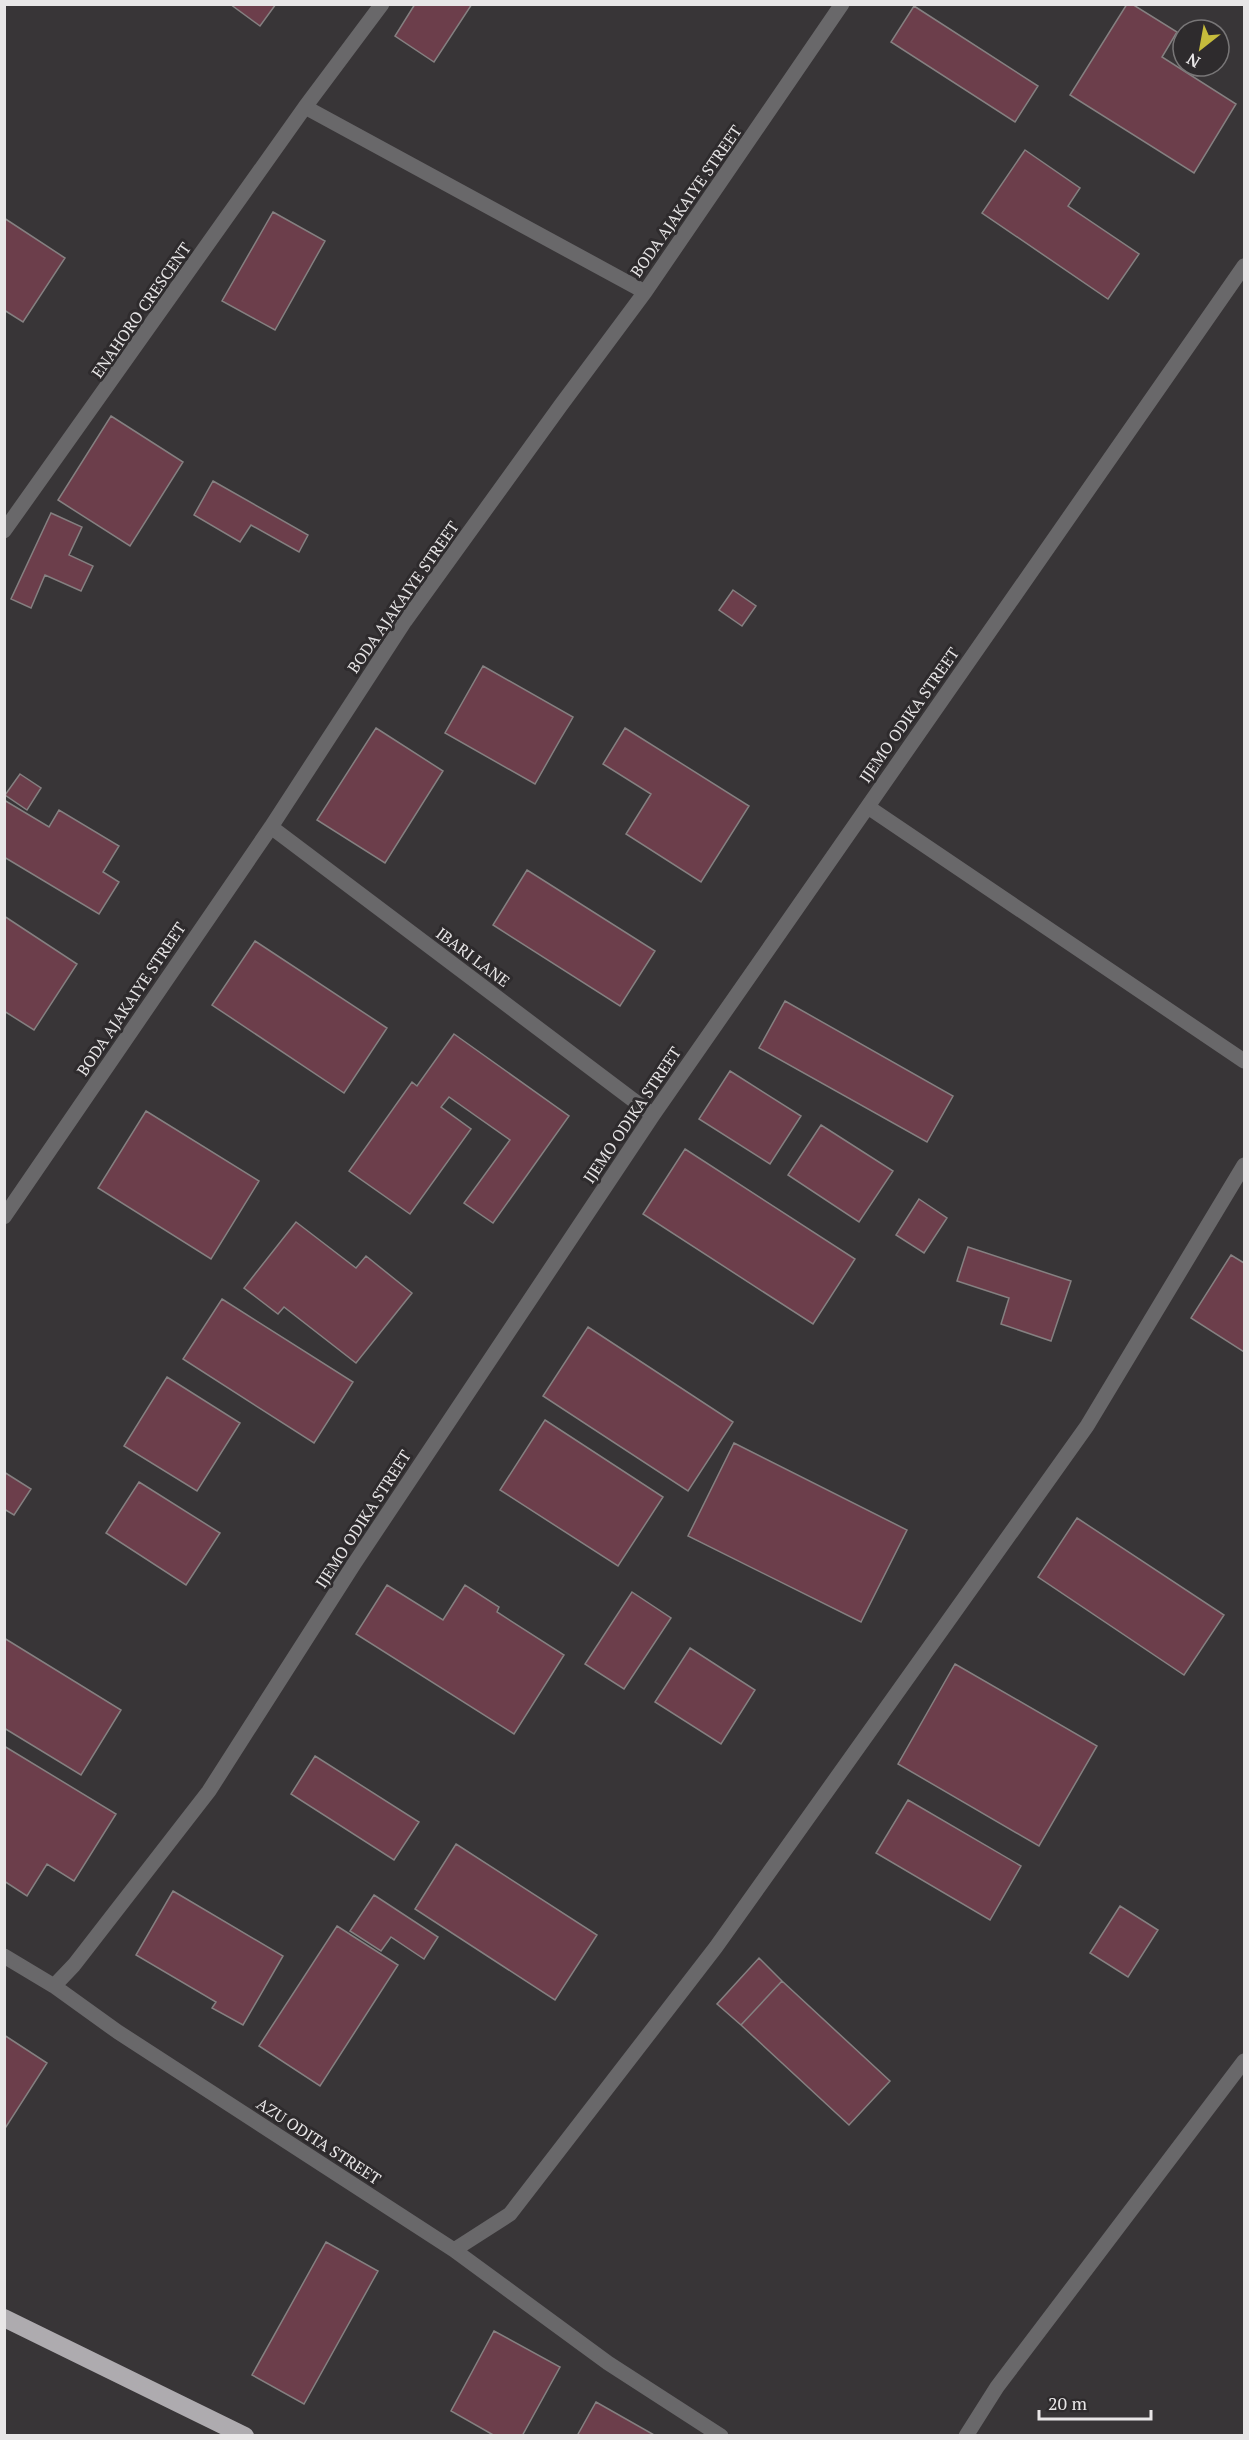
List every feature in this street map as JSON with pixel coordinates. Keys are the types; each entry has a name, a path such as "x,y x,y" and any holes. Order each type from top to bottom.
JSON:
{"highway":[{"path":"4,2318 245,2436"}],"street":[{"name":"ENAHORO CRESCENT","path":"4,531 305,107 381,4"},
{"name":"BODA AJAKAIYE STREET","path":"4,1217 271,827 405,621 645,292 842,4"},
{"path":"305,107 645,292"},
{"name":"IJEMO ODIKA STREET","path":"54,1986 74,1965 209,1791 354,1564 653,1115 1245,266"},
{"path":"868,807 1245,1060"},
{"name":"IBARI LANE","path":"271,827 653,1115"},
{"path":"454,2250 510,2214 716,1947 1088,1426 1245,1165"},
{"name":"AZU ODITA STREET","path":"4,1956 54,1986 118,2032 454,2250 608,2363 721,2436"},
{"path":"966,2436 997,2387 1245,2061"}],"building":[{"path":"230,4 276,4 260,26"},
{"path":"415,4 472,4 434,62 395,36"},
{"path":"1127,4 1132,4 1171,28 1171,42 1162,57 1171,63 1171,78 1195,78 1236,104 1194,173 1070,95"},
{"path":"914,6 1038,86 1015,122 891,42"},
{"path":"1025,150 1080,188 1068,206 1139,254 1108,299 982,213"},
{"path":"273,212 325,241 275,330 222,301"},
{"path":"4,218 65,258 23,322 4,310"},
{"path":"111,416 183,462 130,546 58,500"},
{"path":"213,481 308,535 299,552 251,525 240,542 194,515"},
{"path":"51,513 82,527 69,555 93,566 81,591 45,575 31,608 11,599"},
{"path":"733,590 756,606 742,626 719,610"},
{"path":"483,666 573,717 535,784 445,733"},
{"path":"376,728 443,771 385,863 317,820"},
{"path":"625,728 749,806 701,882 626,834 651,794 603,764"},
{"path":"20,774 41,788 27,810 5,795"},
{"path":"4,800 49,827 59,810 119,846 103,872 119,882 99,914 4,857"},
{"path":"527,870 655,951 620,1006 493,925"},
{"path":"4,916 77,964 34,1030 4,1011"},
{"path":"255,941 387,1028 344,1093 212,1005"},
{"path":"785,1001 953,1096 927,1142 759,1048"},
{"path":"454,1034 569,1116 493,1223 464,1203 510,1140 449,1097 441,1107 471,1129 410,1214 349,1171 412,1082 417,1086"},
{"path":"730,1071 801,1116 770,1164 699,1119"},
{"path":"146,1111 259,1181 211,1259 98,1188"},
{"path":"821,1125 893,1171 859,1222 788,1175"},
{"path":"685,1149 855,1259 813,1324 643,1214"},
{"path":"919,1199 947,1218 924,1253 896,1235"},
{"path":"296,1222 356,1268 366,1256 412,1293 356,1363 284,1307 278,1314 244,1288"},
{"path":"968,1247 1071,1281 1051,1341 1001,1324 1009,1298 957,1281"},
{"path":"1231,1255 1244,1263 1244,1352 1191,1318"},
{"path":"222,1299 353,1382 314,1443 183,1359"},
{"path":"588,1327 733,1422 688,1491 543,1396"},
{"path":"167,1377 240,1423 197,1491 124,1446"},
{"path":"545,1420 663,1497 618,1566 500,1490"},
{"path":"734,1443 907,1530 861,1622 688,1536"},
{"path":"4,1472 31,1489 14,1515 4,1509"},
{"path":"139,1482 220,1533 186,1585 106,1533"},
{"path":"1077,1518 1224,1615 1184,1675 1038,1577"},
{"path":"387,1585 443,1620 465,1585 499,1607 497,1612 564,1655 514,1734 356,1634"},
{"path":"632,1592 671,1618 624,1689 585,1664"},
{"path":"4,1638 121,1710 81,1775 4,1728"},
{"path":"690,1648 755,1690 721,1744 655,1702"},
{"path":"955,1664 1097,1746 1039,1846 898,1764"},
{"path":"4,1746 116,1814 74,1881 47,1864 27,1896 4,1881"},
{"path":"315,1756 419,1822 394,1860 291,1794"},
{"path":"908,1800 1021,1866 990,1920 876,1853"},
{"path":"456,1844 597,1935 555,2000 415,1909"},
{"path":"173,1891 283,1956 243,2025 212,2008 216,2002 136,1955"},
{"path":"374,1895 438,1937 424,1959 391,1937 381,1951 350,1931"},
{"path":"1120,1906 1158,1930 1128,1977 1090,1953"},
{"path":"337,1926 398,1965 320,2086 259,2046"},
{"path":"759,1958 782,1981 741,2025 717,2004"},
{"path":"782,1981 890,2081 849,2125 741,2025"},
{"path":"4,2035 47,2063 4,2130"},
{"path":"326,2242 378,2271 304,2404 252,2375"},
{"path":"494,2331 560,2367 522,2436 495,2436 451,2411"},
{"path":"596,2402 656,2436 577,2436"}]}
